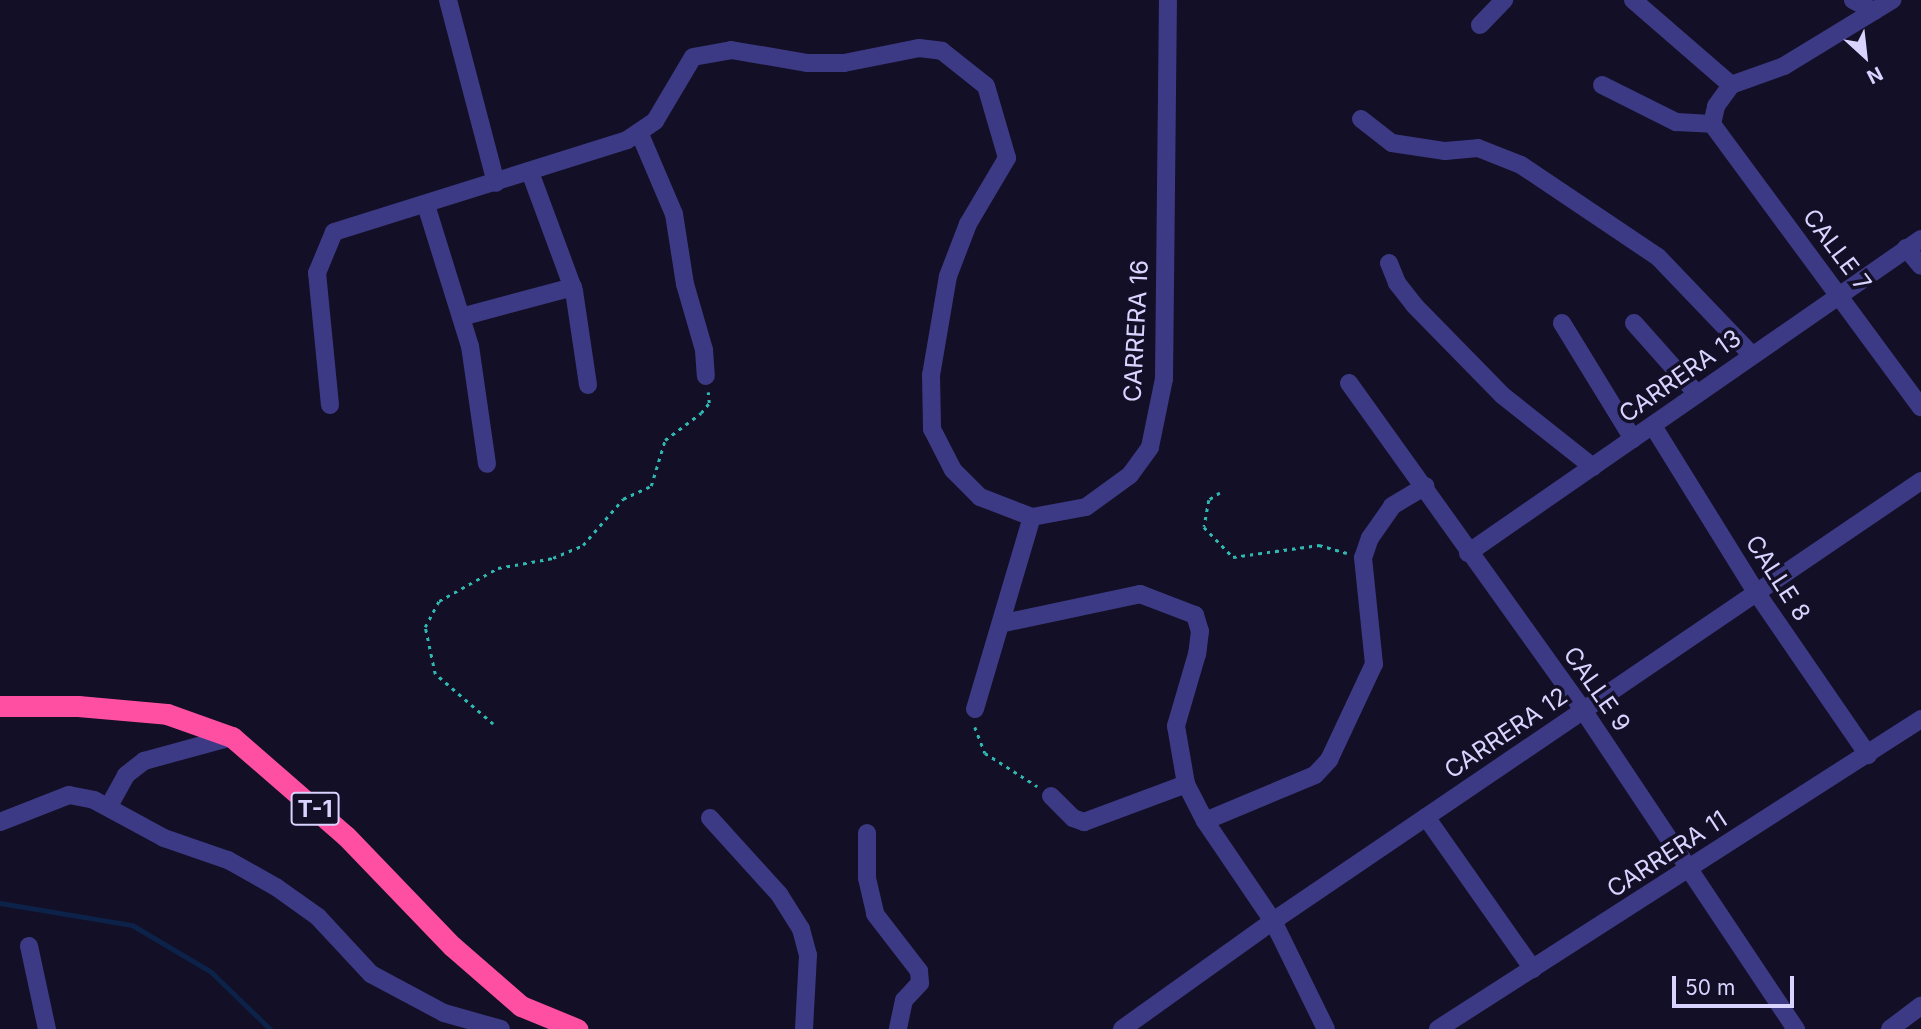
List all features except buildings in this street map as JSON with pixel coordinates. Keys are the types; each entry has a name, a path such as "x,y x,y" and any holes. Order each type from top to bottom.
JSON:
{"highway":[{"name":"T-1","path":"0,706 78,706 167,714 232,737 346,836 452,946 521,1006 577,1029"}],"street":[{"path":"448,0 496,183"},
{"name":"CARRERA 16","path":"1032,517 1086,508 1130,475 1150,447 1164,379 1168,0"},
{"path":"1480,25 1504,0"},
{"path":"1633,0 1731,85"},
{"path":"1853,0 1874,11"},
{"path":"1602,85 1676,122 1712,124 1716,106 1731,85 1784,66 1892,0"},
{"path":"330,405 317,273 334,232 627,140 655,121 693,57 731,50 808,63 844,63 919,48 942,51 969,69 986,86 1007,158 968,224 948,276 931,375 932,429 953,470 980,497 1032,517 1004,623 975,709"},
{"path":"1361,119 1392,143 1445,151 1478,148 1521,165 1658,257 1752,355"},
{"name":"CALLE 7","path":"1712,124 1839,292 1921,407"},
{"path":"639,132 674,214 685,285 704,350 706,376"},
{"path":"530,172 573,287 588,386"},
{"path":"426,205 470,346 487,464"},
{"path":"1914,244 1921,265"},
{"name":"CARRERA 13","path":"1468,553 1653,426 1839,292 1914,244"},
{"path":"1389,263 1397,283 1414,305 1502,395 1593,467"},
{"path":"461,317 573,287"},
{"path":"1562,323 1633,439"},
{"path":"1634,323 1697,394"},
{"name":"CALLE 9","path":"1349,383 1424,486 1468,553 1583,710 1691,867 1796,1029"},
{"name":"CALLE 8","path":"1653,426 1756,592 1868,755"},
{"name":"CARRERA 12","path":"1122,1029 1273,921 1921,481"},
{"path":"1205,821 1315,775 1339,745 1374,664 1363,558 1370,538 1392,506 1424,486"},
{"path":"1004,623 1140,594 1195,615 1200,631 1197,654 1176,726 1186,784 1205,821 1273,921 1326,1029"},
{"name":"CARRERA 11","path":"1438,1029 1921,719"},
{"path":"109,806 126,775 144,761 232,737"},
{"path":"1051,796 1073,818 1084,822 1186,784"},
{"path":"0,821 69,795 109,806 164,838 228,860 276,887 318,917 372,974 444,1013 501,1029"},
{"path":"1426,817 1533,969"},
{"path":"710,818 779,894 801,929 808,955 804,1029"},
{"path":"867,833 867,878 875,914 919,971 920,983 904,1000 898,1029"},
{"path":"29,946 47,1029"},
{"path":"1890,1029 1921,1006"}],"path":[{"path":"493,724 435,674 425,627 439,601 498,568 553,558 583,545 622,499 651,486 665,440 709,402 706,376"},
{"path":"1220,493 1209,500 1204,527 1233,557 1320,545 1363,558"},
{"path":"975,709 975,734 985,753 1051,796"}],"waterway":[{"path":"0,903 132,925 211,972 270,1029"}]}
